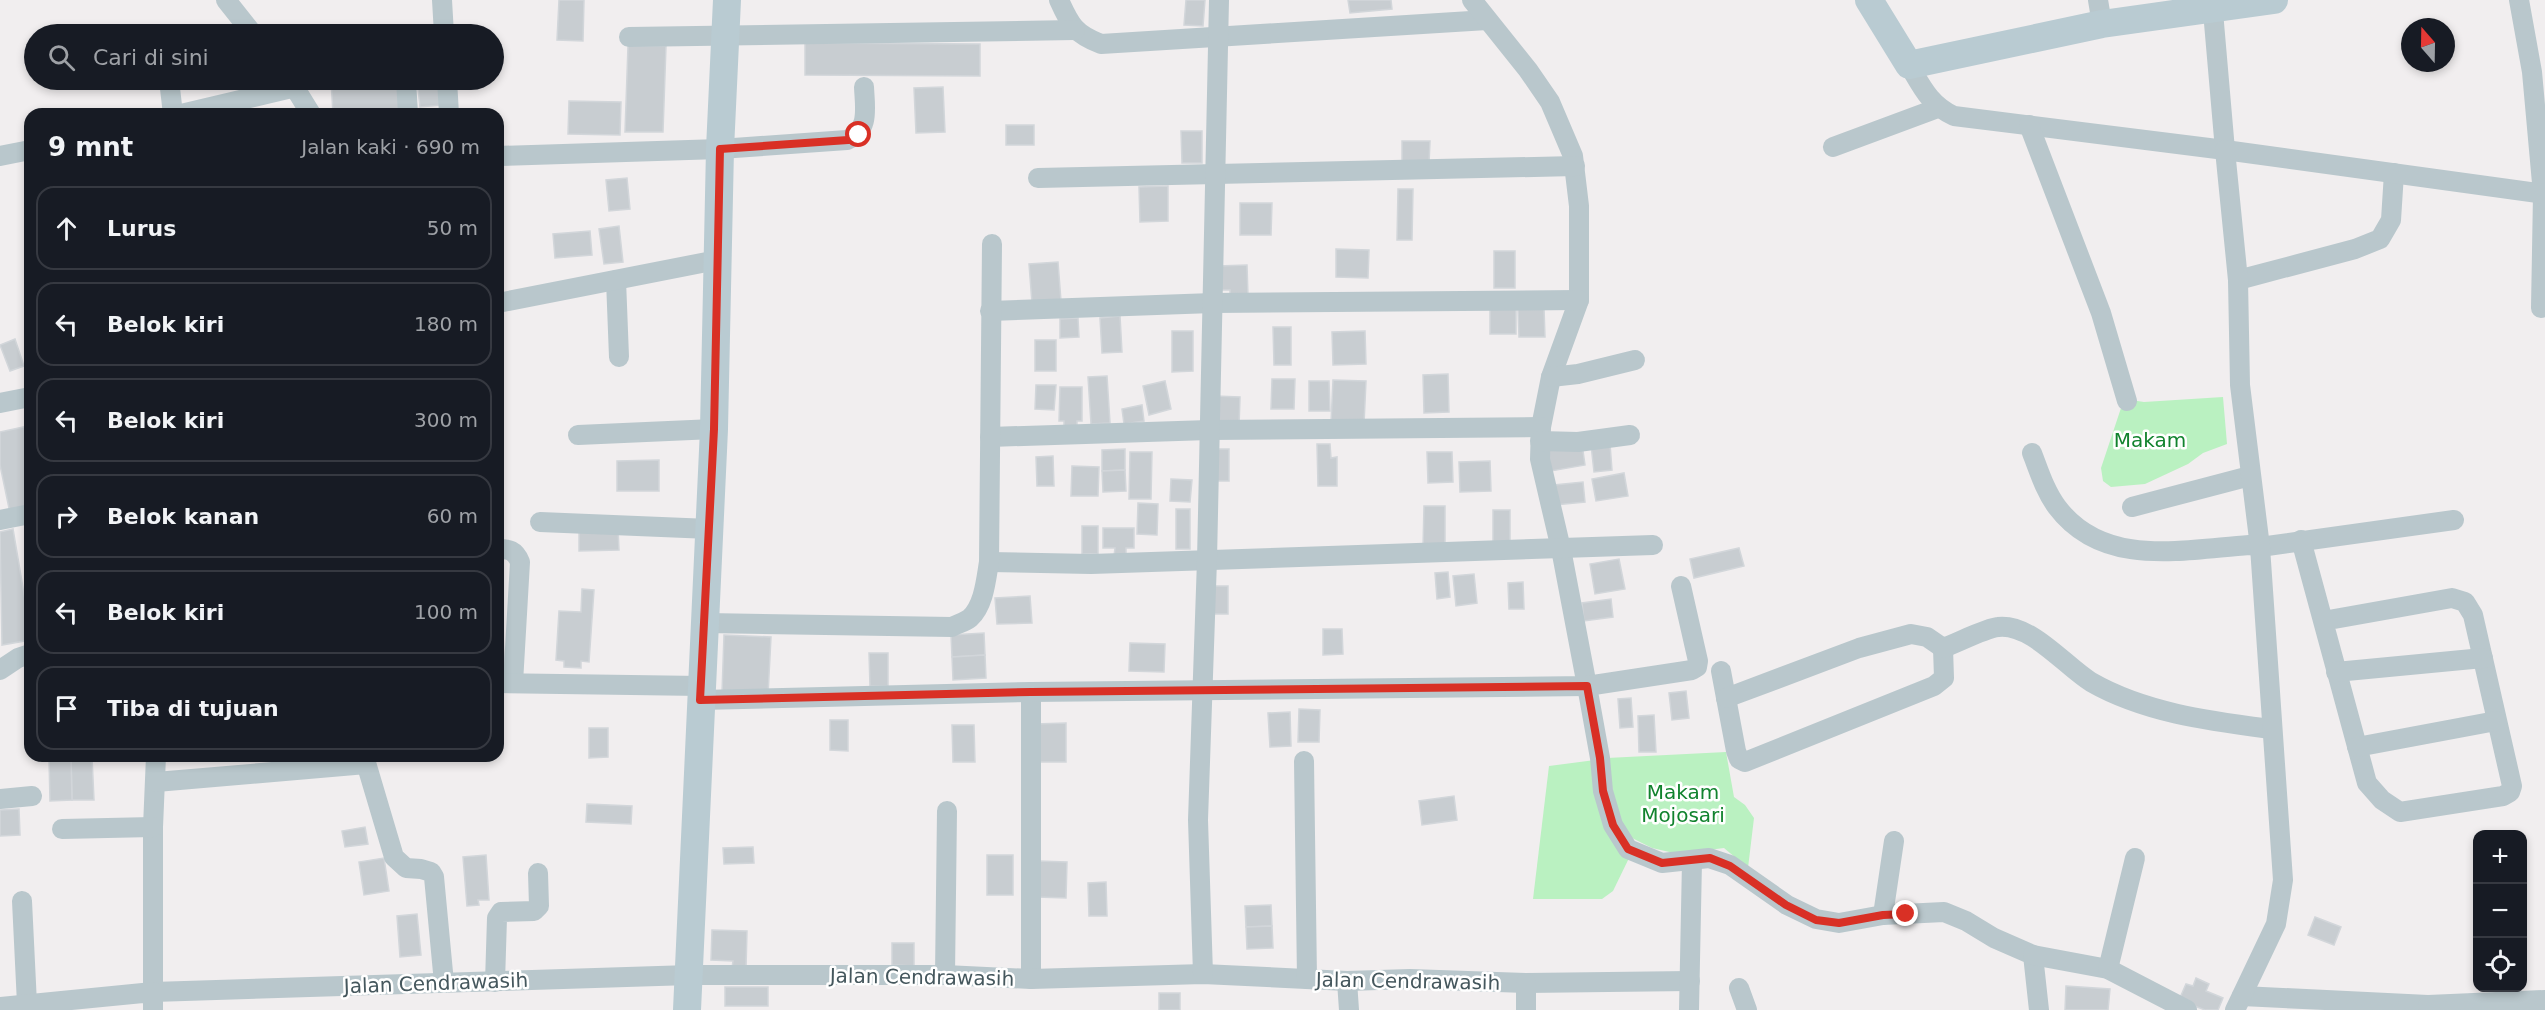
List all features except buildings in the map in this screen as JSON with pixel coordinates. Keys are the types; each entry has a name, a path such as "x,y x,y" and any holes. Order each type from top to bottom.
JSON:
{"main road":[{"path":"687,1010 714,429 720,149 727,0"},
{"path":"1869,0 1909,65 2100,12 2274,0"}],"street":[{"path":"226,0 245,24"},
{"path":"442,0 443,24"},
{"path":"1059,0 1075,30 1084,37 1101,44 1487,20"},
{"path":"1203,974 1198,820 1207,560 1214,174 1220,0"},
{"path":"1472,0 1528,70 1550,102 1575,166 1579,206 1579,300 1551,377 1540,434 1546,490 1562,549 1600,758 1603,791 1613,825 1628,849 1662,863 1710,858 1730,866 1786,905 1816,920 1839,923 1883,915 1944,912 2033,955 2108,969 2187,1010"},
{"path":"2519,0 2539,70 2544,194 2541,308"},
{"path":"2212,4 2238,280 2240,385 2260,547 2283,880 2276,924 2239,1003 2428,1007 2545,1000"},
{"path":"628,37 1075,30"},
{"path":"1909,65 1927,97 1938,108 1954,116 2029,124 2544,194"},
{"path":"504,156 720,149 848,140 859,135 865,122 864,87"},
{"path":"170,90 172,108"},
{"path":"203,108 268,90"},
{"path":"297,90 308,108"},
{"path":"407,90 408,108"},
{"path":"448,90 449,108"},
{"path":"1833,147 1938,108"},
{"path":"2029,124 2101,313 2127,401"},
{"path":"0,156 24,151"},
{"path":"1038,178 1575,166"},
{"path":"2238,280 2355,249 2380,239 2391,220 2394,173"},
{"path":"706,623 951,627 970,618 986,586 989,562 992,244"},
{"path":"504,302 717,260"},
{"path":"616,280 619,357"},
{"path":"990,312 1213,303 1579,300"},
{"path":"1551,377 1578,374 1635,360"},
{"path":"0,403 24,398"},
{"path":"578,435 714,429"},
{"path":"990,437 1209,430 1540,434 1578,442 1630,435"},
{"path":"2032,453 2043,482 2056,506 2076,529 2109,546 2145,551 2248,545 2260,547 2454,520"},
{"path":"2132,507 2250,476"},
{"path":"0,520 24,515"},
{"path":"540,522 710,529"},
{"path":"2301,540 2336,672 2367,783 2382,800 2400,812 2503,796 2510,792 2512,786 2473,615 2465,602 2452,598 2323,621"},
{"path":"989,562 1091,564 1653,545"},
{"path":"504,549 517,554 519,562 506,683 701,693 1201,692 1587,686 1692,670 1697,667 1698,661 1681,586"},
{"path":"1943,648 1999,627 2025,632 2090,681 2134,702 2223,723 2271,729"},
{"path":"1726,698 1859,648 1911,634 1927,637 1943,648"},
{"path":"1721,671 1736,751 1739,759 1745,762 1934,686 1944,678 1943,648"},
{"path":"0,670 24,656"},
{"path":"2336,672 2483,658"},
{"path":"1031,692 1032,979"},
{"path":"2357,747 2496,721"},
{"path":"1304,760 1308,979"},
{"path":"153,1001 153,827 156,762"},
{"path":"156,782 346,762"},
{"path":"366,762 394,857 406,868 431,872 434,877 444,983"},
{"path":"0,799 32,796"},
{"path":"945,975 947,811"},
{"path":"62,829 153,827"},
{"path":"1883,915 1894,841"},
{"path":"2108,969 2135,858"},
{"path":"1689,1010 1692,861"},
{"path":"495,982 496,918 501,912 534,911 539,906 538,873"},
{"path":"22,901 27,1004"},
{"path":"2033,955 2039,1010"},
{"name":"Jalan Cendrawasih","path":"0,1007 27,1004 153,1001 444,983 690,975 945,975 1032,979 1203,974 1347,981 1410,979 1526,983 1690,981"},
{"path":"1347,981 1349,1010"},
{"path":"1526,983 1526,1010"},
{"path":"1738,988 1747,1010"}],"green space":[{"name":"Makam","path":"2223,397 2227,444 2203,453 2188,464 2145,484 2111,487 2103,481 2101,468 2122,405 2131,400 2144,402"},
{"name":"Makam Mojosari","path":"1726,752 1734,797 1745,805 1754,818 1748,868 1724,848 1678,854 1652,848 1628,836 1618,821 1607,758"},
{"name":"Makam Mojosari","path":"1595,760 1630,856 1613,891 1602,899 1533,899 1549,766"}],"route":[{"path":"859,135 848,140 720,149 714,429 706,623 700,700 1031,692 1201,692 1587,686 1600,758 1603,791 1613,825 1628,849 1662,863 1710,858 1730,866 1786,905 1816,920 1839,923 1883,915 1906,914"}]}
